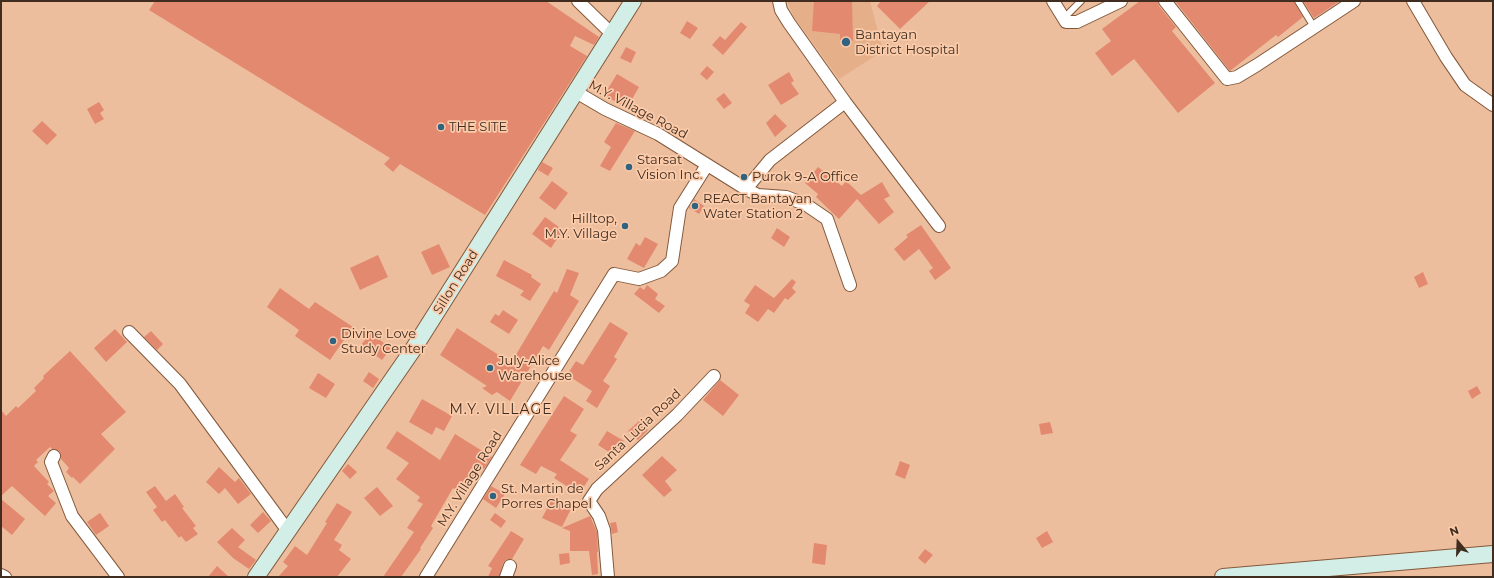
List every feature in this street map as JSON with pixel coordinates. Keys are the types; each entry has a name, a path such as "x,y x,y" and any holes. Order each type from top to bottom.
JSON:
{"main road":[{"name":"Sillon Road","path":"256,577 412,351 633,1"},
{"path":"1223,577 1493,554"}],"street":[{"path":"578,1 612,34"},
{"path":"779,1 789,23 845,102 939,226"},
{"path":"1053,1 1066,22 1077,22 1121,1"},
{"path":"1165,1 1227,79 1237,77 1251,69 1354,1"},
{"path":"1413,1 1464,85 1493,105"},
{"name":"M.Y. Village Road","path":"576,92 605,109 658,134 746,189 758,195 786,197 805,204 827,219 850,285"},
{"path":"746,189 770,160 845,102"},
{"name":"M.Y. Village Road","path":"426,577 614,274 639,279 660,271 672,261 680,208 708,165"},
{"path":"129,332 180,384 288,531"},
{"name":"Santa Lucia Road","path":"608,577 604,530 589,501 597,488 677,415 714,376"},
{"path":"54,456 51,462 72,516 118,577"},
{"path":"1,575 5,577"}],"lane":[{"path":"1064,18 1081,1"},
{"path":"1298,1 1314,27"}],"shaded area":[{"name":"Bantayan District Hospital","path":"787,1 870,1 883,51 839,79 794,17"}],"building":[{"name":"THE SITE","path":"155,1 546,1 599,37 594,45 575,36 570,46 587,56 485,215 400,164 393,172 384,164 390,158 149,10"},
{"name":"Bantayan District Hospital","path":"814,1 852,1 853,41 840,40 840,34 812,31"},
{"path":"881,1 930,1 900,29 877,6"},
{"path":"1140,1 1158,1 1159,6 1176,27 1172,31 1215,83 1178,113 1134,59 1112,76 1095,53 1111,41 1102,29"},
{"path":"1175,1 1294,1 1303,17 1278,37 1276,35 1230,71"},
{"path":"1303,1 1340,1 1314,18"},
{"path":"687,21 698,28 690,39 680,33"},
{"path":"741,22 747,27 723,55 712,45 720,36 725,40"},
{"path":"626,47 636,52 631,63 620,58"},
{"path":"707,66 714,72 707,80 700,74"},
{"path":"789,72 794,81 791,83 799,94 781,105 768,85"},
{"path":"617,74 639,87 627,108 604,95"},
{"path":"724,93 732,103 724,109 716,99"},
{"path":"99,102 104,110 100,113 104,119 95,124 87,109"},
{"path":"775,114 787,126 775,137 766,123"},
{"path":"42,121 57,135 47,145 32,131"},
{"path":"616,123 635,131 610,171 600,166 611,147 604,142"},
{"path":"542,162 553,168 548,176 538,170"},
{"path":"818,167 842,186 846,181 861,195 882,182 890,196 884,199 894,212 879,224 857,199 839,219 816,197 818,194 805,183"},
{"path":"552,181 568,193 555,210 539,198"},
{"name":"REACT Bantayan Water Station 2","path":"694,199 704,206 699,214 689,208"},
{"path":"545,217 563,230 551,248 532,234"},
{"path":"921,225 951,268 935,280 929,271 933,268 919,249 904,261 894,249 908,237 906,235"},
{"path":"777,228 790,237 784,247 771,238"},
{"path":"645,237 658,244 644,268 627,259 636,243 640,246"},
{"path":"439,244 450,267 432,275 421,252"},
{"path":"378,255 388,277 360,290 350,268"},
{"path":"504,260 532,275 531,277 541,284 530,301 520,295 524,291 496,276"},
{"path":"567,269 579,273 570,295 579,301 549,350 543,346 510,401 497,392 492,395 482,388 487,386 440,355 457,328 511,363 554,291 557,293"},
{"path":"1423,272 1428,284 1419,288 1414,277"},
{"path":"792,279 796,282 792,288 796,292 788,300 785,298 774,313 768,309 758,322 745,313 750,305 744,301 755,285 774,298"},
{"path":"647,285 658,294 655,299 665,306 659,313 634,294 640,287 644,290"},
{"path":"280,288 309,309 315,302 353,327 330,360 295,336 299,330 267,307"},
{"path":"503,310 518,320 509,334 490,322 495,314 499,316"},
{"path":"610,322 628,333 614,357 617,359 603,381 610,386 597,408 586,401 592,391 567,375 576,361 583,365"},
{"path":"115,329 127,342 106,362 94,348"},
{"path":"151,331 163,344 157,350 144,337"},
{"path":"370,333 391,348 382,360 361,345"},
{"path":"70,351 126,412 101,434 115,449 80,484 66,472 69,468 61,459 60,452 58,450 50,447 36,460 38,462 34,466 49,482 47,484 54,491 48,496 56,503 45,516 12,486 1,496 1,410 6,416 16,406 18,408 36,391 34,388 44,378 43,376"},
{"path":"369,372 379,379 373,388 363,381"},
{"path":"318,373 335,384 326,398 309,388"},
{"path":"720,380 739,395 723,416 703,400"},
{"path":"1477,386 1481,393 1472,399 1468,391"},
{"path":"564,396 584,409 570,431 577,435 560,460 589,479 579,494 554,478 557,474 541,466 536,474 520,465"},
{"path":"422,399 452,416 444,431 436,427 432,435 409,422"},
{"path":"639,421 648,430 638,440 628,431"},
{"path":"1050,422 1053,433 1041,435 1039,424"},
{"path":"397,431 440,460 455,434 492,457 484,469 479,466 468,487 460,483 456,490 453,488 431,526 433,528 420,548 421,549 401,577 383,577 414,532 407,528 423,504 417,501 420,497 396,479 409,463 386,448"},
{"path":"607,431 624,441 615,456 598,445"},
{"path":"662,456 677,470 665,481 672,490 664,497 642,475"},
{"path":"900,461 910,465 905,479 895,475"},
{"path":"348,464 357,472 350,479 342,471"},
{"path":"219,467 235,482 239,478 251,494 238,504 225,488 219,494 206,482"},
{"path":"155,486 166,501 175,494 184,507 182,508 196,526 193,528 198,534 186,542 181,536 179,538 165,520 162,522 153,510 157,507 146,492"},
{"name":"St. Martin de Porres Chapel","path":"491,486 505,494 496,508 483,499"},
{"path":"377,487 393,506 380,516 364,498"},
{"path":"553,497 572,507 562,527 542,518"},
{"path":"1,499 25,519 12,535 1,526"},
{"path":"337,503 352,512 334,540 342,545 339,550 351,559 337,577 278,577 288,566 283,562 295,546 307,555 327,523 325,522"},
{"path":"263,512 271,521 258,533 250,525"},
{"path":"100,513 109,526 96,535 87,522"},
{"path":"495,513 506,521 501,528 490,520"},
{"path":"590,516 597,532 598,552 598,574 592,575 589,551 570,551 570,531 562,528"},
{"path":"616,522 618,532 612,534 610,523"},
{"path":"232,528 245,540 238,547 256,560 249,569 233,558 217,542"},
{"path":"511,531 524,539 512,559 506,560 503,563 499,577 488,577 492,568 488,566"},
{"path":"1047,531 1053,542 1042,548 1036,538"},
{"path":"814,543 827,545 825,565 812,563"},
{"path":"925,549 933,555 925,564 918,558"},
{"path":"569,553 570,563 560,565 559,554"},
{"path":"217,566 229,577 208,577"}],"place":[{"name":"Bantayan District Hospital","path":"846,42"},
{"name":"THE SITE","path":"441,127"},
{"name":"Starsat Vision Inc.","path":"629,167"},
{"name":"Purok 9-A Office","path":"744,177"},
{"name":"REACT Bantayan Water Station 2","path":"695,206"},
{"name":"Hilltop, M.Y. Village","path":"625,226"},
{"name":"Divine Love Study Center","path":"333,341"},
{"name":"July-Alice Warehouse","path":"490,368"},
{"name":"St. Martin de Porres Chapel","path":"493,496"}],"district":[{"name":"M.Y. VILLAGE","path":"501,410"}]}
